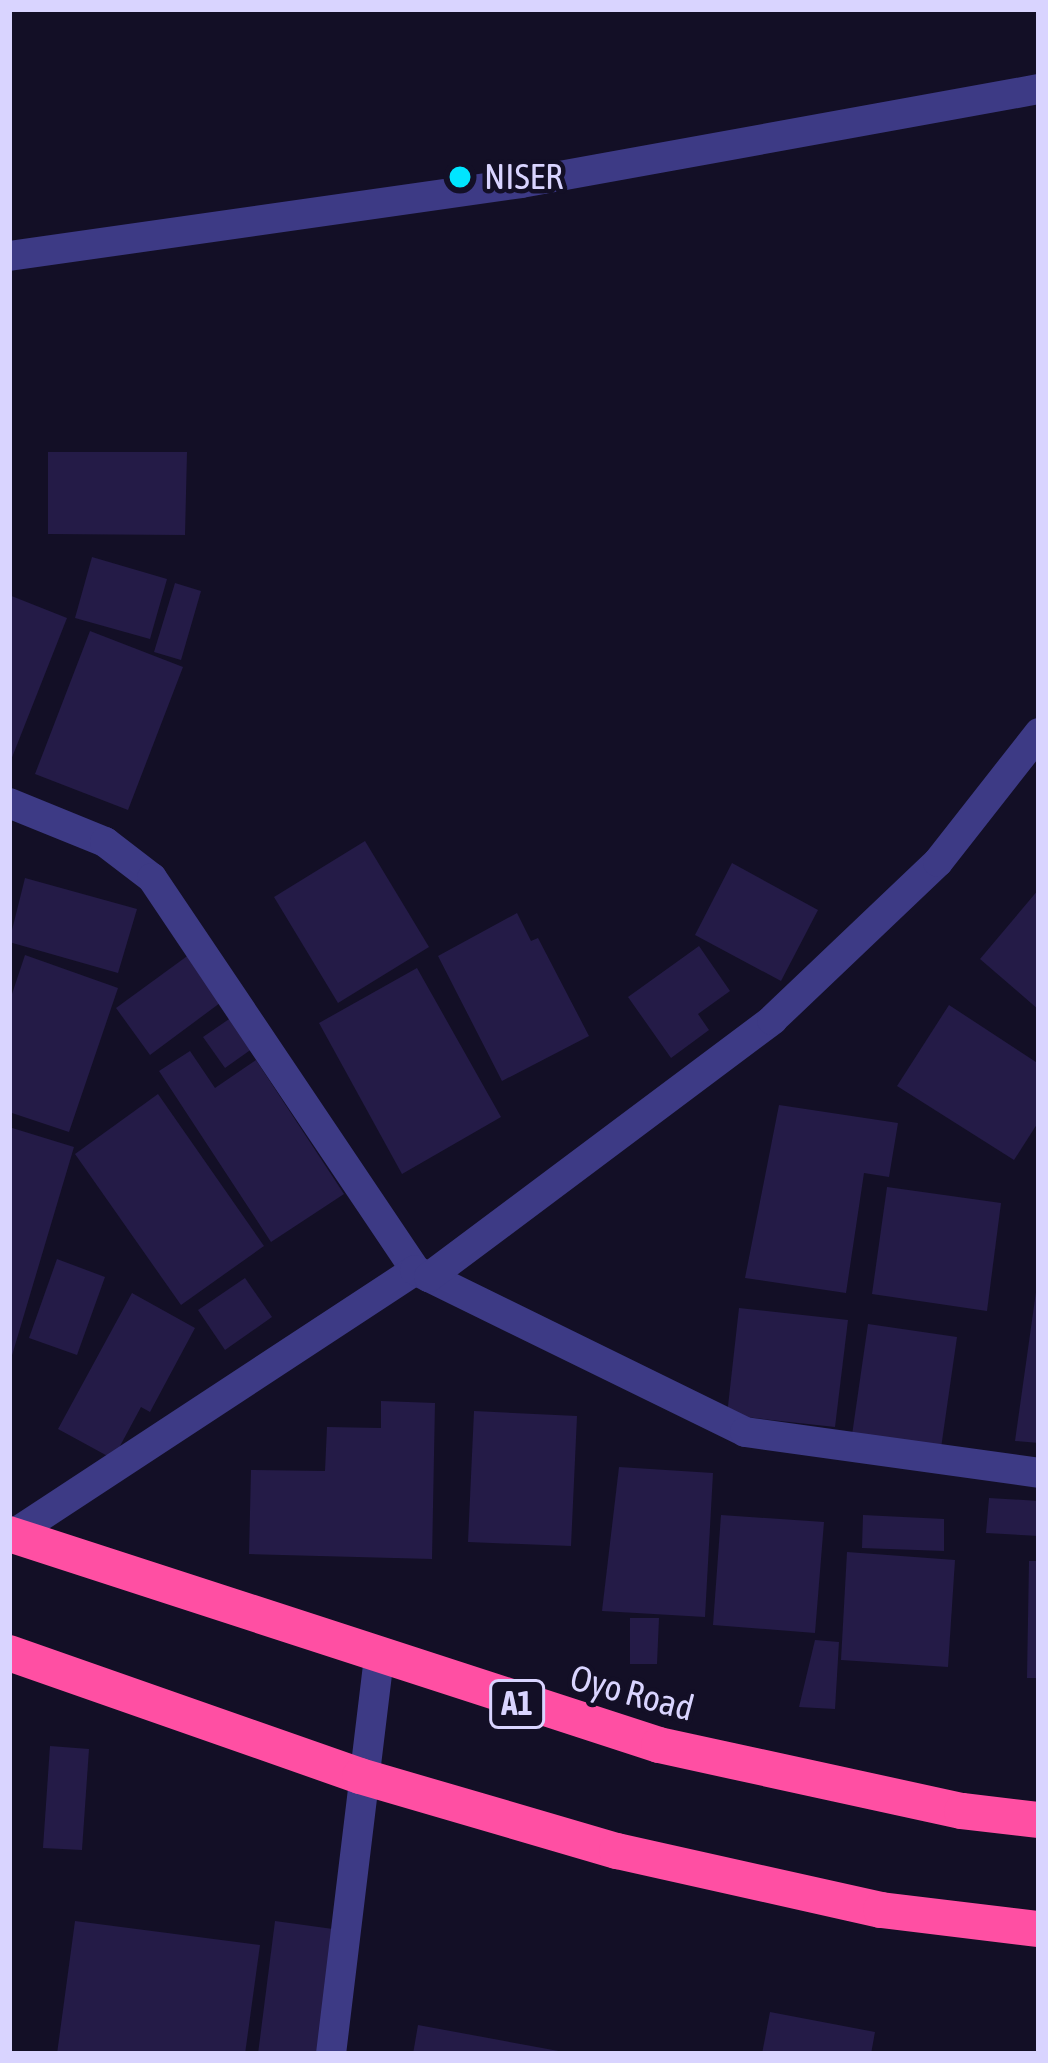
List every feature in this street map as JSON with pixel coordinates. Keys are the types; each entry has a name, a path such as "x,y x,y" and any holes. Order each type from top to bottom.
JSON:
{"highway":[{"name":"Oyo Road","path":"10,1534 380,1659 659,1745 942,1808 1039,1820"},
{"path":"9,1654 360,1776 639,1856 881,1910 1039,1929"}],"street":[{"path":"9,256 521,184 1039,89"},
{"path":"10,1534 422,1274 772,1020 1028,769 1039,733"},
{"path":"9,803 105,842 152,878 422,1274 745,1432 1039,1474"},
{"path":"331,2054 360,1776 380,1659"}],"building":[{"path":"48,452 187,452 185,535 48,534"},
{"path":"92,557 167,579 150,639 75,618"},
{"path":"175,583 201,591 181,660 154,652"},
{"path":"9,595 67,618 9,765"},
{"path":"90,631 183,667 128,810 35,774"},
{"path":"365,841 429,947 338,1003 274,897"},
{"path":"732,863 818,910 781,981 695,935"},
{"path":"25,878 137,909 118,973 9,942"},
{"path":"1039,889 1039,1010 980,959"},
{"path":"517,913 531,941 538,938 589,1036 502,1081 438,956"},
{"path":"699,946 730,991 698,1014 709,1030 671,1058 628,997"},
{"path":"190,954 224,1000 150,1055 116,1008"},
{"path":"25,955 118,988 69,1132 9,1112 9,1003"},
{"path":"417,968 501,1117 402,1174 319,1023"},
{"path":"949,1005 1039,1064 1039,1121 1014,1160 897,1086"},
{"path":"235,1015 256,1046 225,1068 203,1037"},
{"path":"190,1051 215,1088 256,1060 344,1194 271,1242 159,1071"},
{"path":"158,1094 264,1246 181,1305 75,1154"},
{"path":"779,1105 898,1123 889,1177 864,1173 846,1293 745,1278"},
{"path":"9,1127 74,1147 10,1362 9,1362"},
{"path":"887,1187 1001,1203 987,1311 872,1294"},
{"path":"57,1259 105,1277 77,1355 29,1338"},
{"path":"245,1278 272,1317 225,1350 198,1310"},
{"path":"1039,1292 1039,1443 1015,1441"},
{"path":"132,1293 195,1328 150,1412 141,1407 113,1459 58,1429"},
{"path":"739,1308 848,1320 835,1427 727,1415"},
{"path":"868,1324 957,1337 940,1455 851,1442"},
{"path":"381,1401 435,1403 432,1559 249,1554 251,1470 325,1471 327,1427 381,1428"},
{"path":"474,1411 577,1416 571,1546 468,1542"},
{"path":"619,1467 713,1473 705,1617 602,1611"},
{"path":"989,1498 1039,1501 1039,1536 986,1533"},
{"path":"721,1515 824,1522 815,1633 713,1625"},
{"path":"863,1515 944,1519 944,1551 862,1548"},
{"path":"847,1552 955,1560 948,1667 841,1660"},
{"path":"1029,1561 1039,1561 1039,1678 1027,1678"},
{"path":"630,1618 659,1618 657,1664 630,1664"},
{"path":"815,1640 839,1642 835,1709 799,1707"},
{"path":"50,1746 89,1749 82,1850 43,1848"},
{"path":"75,1921 260,1945 245,2054 57,2054"},
{"path":"275,1921 333,1929 317,2054 258,2054"},
{"path":"770,2012 875,2032 871,2054 762,2054"},
{"path":"418,2025 564,2052 564,2054 413,2054"}],"place":[{"name":"NISER","path":"460,177"}]}
